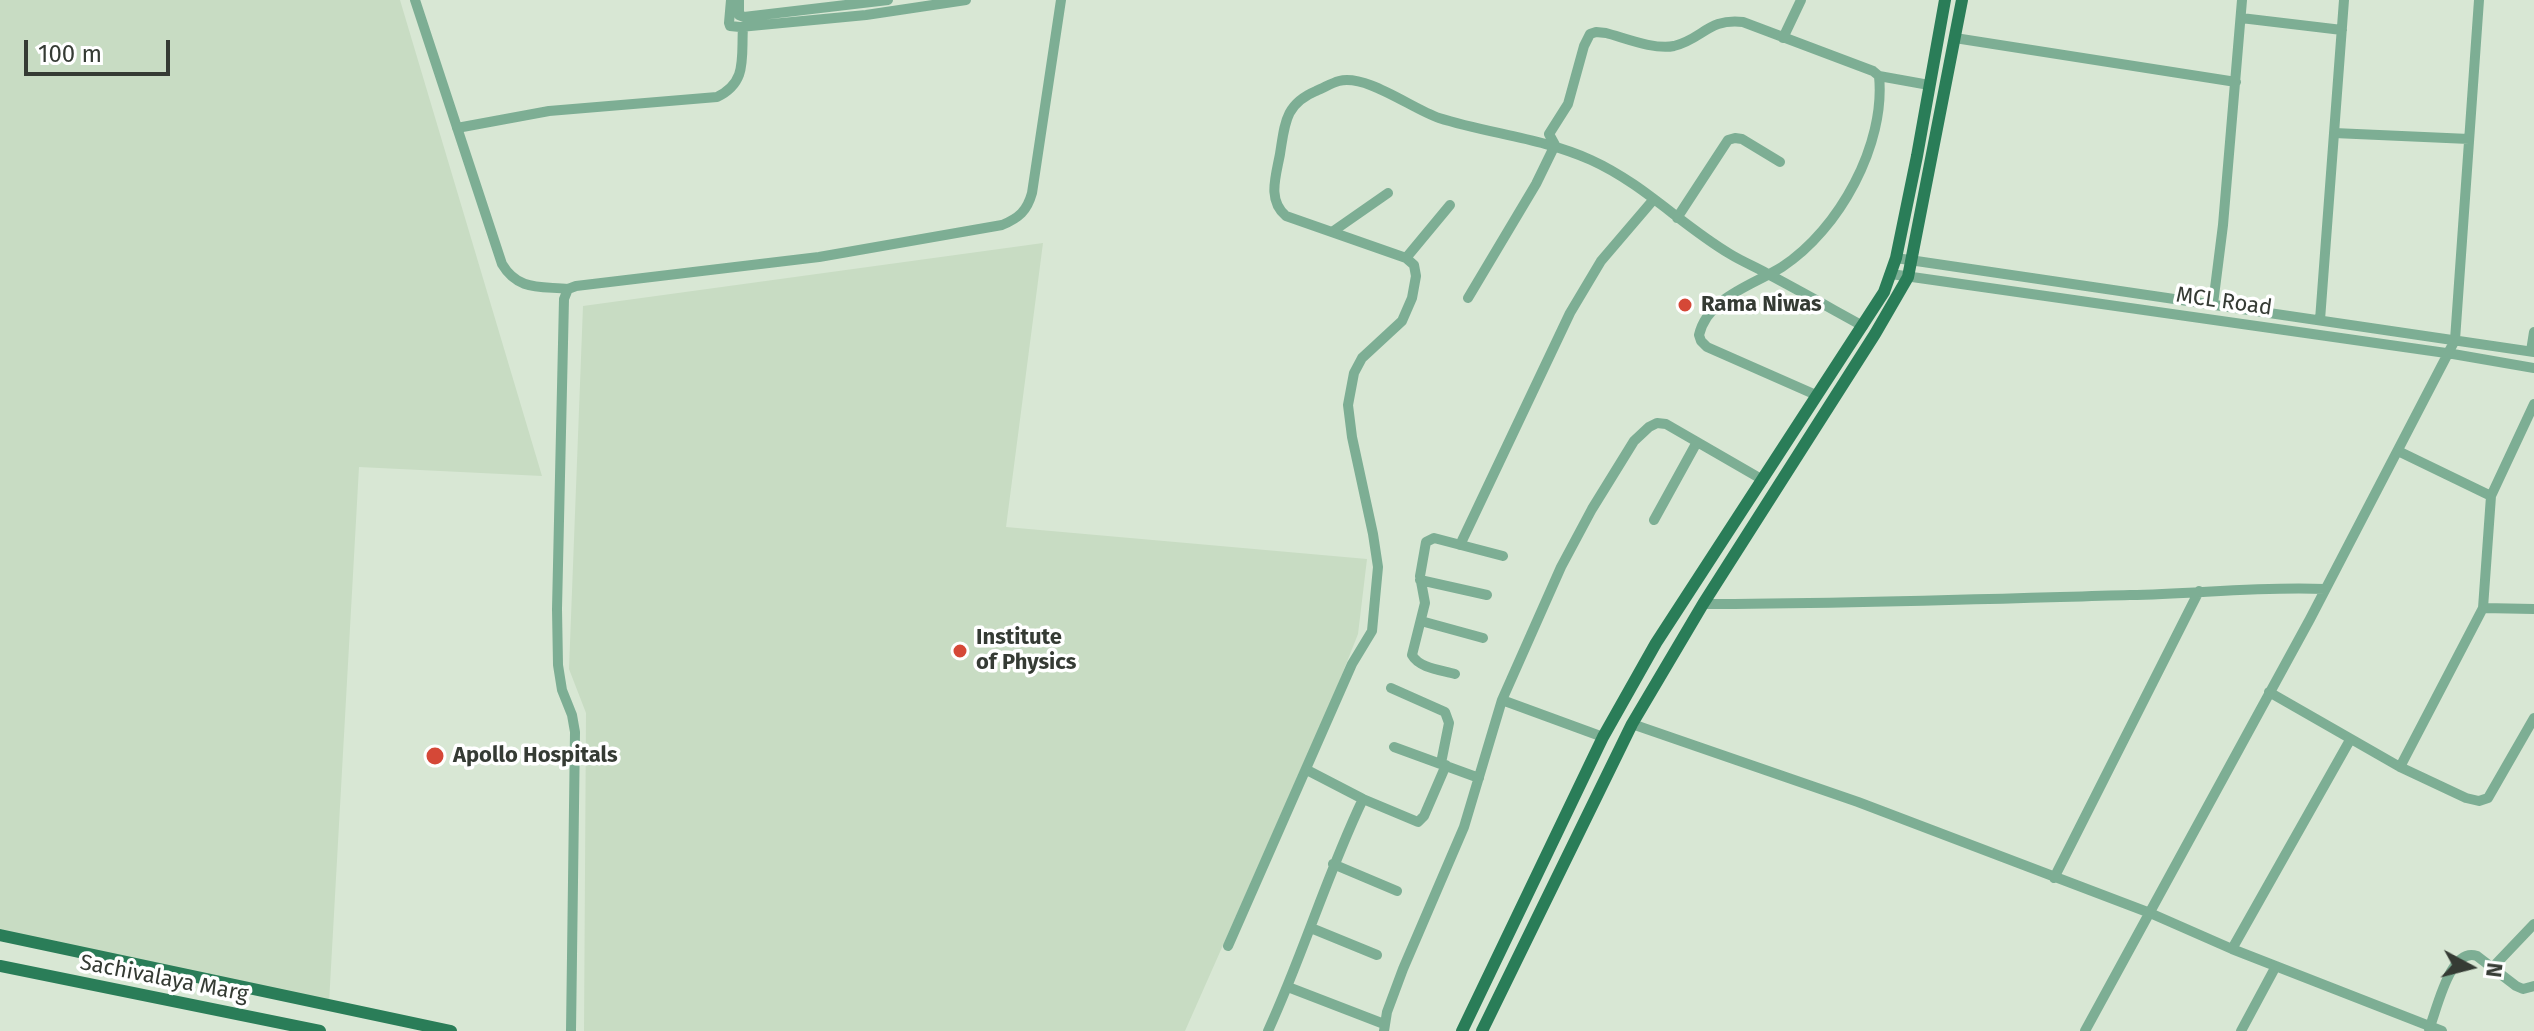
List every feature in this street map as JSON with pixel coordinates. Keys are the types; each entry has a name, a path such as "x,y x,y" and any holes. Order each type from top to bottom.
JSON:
{"main road":[{"path":"1462,1031 1603,737 1658,639 1884,292 1896,258 1945,0"},
{"path":"1482,1031 1632,724 1703,604 1908,277 1962,0"},
{"path":"1658,639 1675,650"},
{"path":"0,935 451,1031"},
{"name":"Sachivalaya Marg","path":"0,966 320,1031"}],"street":[{"path":"415,0 502,264 511,278 524,285 568,289 819,257 1002,225 1016,219 1028,207 1032,193 1061,0"},
{"path":"731,0 729,23 733,27 866,15 966,0"},
{"path":"739,0 737,10 744,17 888,0"},
{"path":"1783,38 1801,0"},
{"path":"2213,304 2223,225 2242,0"},
{"path":"2320,320 2344,0"},
{"path":"2085,1031 2325,589 2455,340 2479,0"},
{"path":"2241,18 2342,30"},
{"path":"1555,145 1549,134 1568,104 1584,46 1590,34 1596,32 1669,47 1684,43 1711,26 1729,20 1743,22 1873,71 1879,76 1929,85"},
{"path":"457,128 549,111 717,97 732,90 738,79 743,27"},
{"path":"1955,38 2236,82"},
{"path":"1816,395 1707,347 1701,341 1700,330 1713,308 1802,252 1848,195 1873,136 1881,98 1879,76"},
{"path":"1228,946 1352,664 1372,631 1378,567 1348,405 1354,373 1362,358 1402,321 1412,298 1416,276 1414,265 1406,258 1286,216 1277,209 1274,192 1284,127 1290,110 1304,96 1340,80 1354,81 1435,117 1555,145 1631,181 1677,218 1731,254 1863,326"},
{"path":"2334,133 2469,139"},
{"path":"1677,218 1728,140 1742,139 1780,162"},
{"path":"1468,298 1536,184 1555,145"},
{"path":"1332,232 1388,193"},
{"path":"1460,545 1570,313 1601,261 1654,199"},
{"path":"1406,258 1450,205"},
{"name":"MCL Road","path":"1896,258 2533,352"},
{"name":"MCL Road","path":"1891,274 2448,353 2534,368"},
{"path":"568,289 564,299 557,609 558,665 575,732 571,1031"},
{"path":"2533,352 2534,332"},
{"path":"2400,767 2483,608 2491,496 2534,404"},
{"path":"1288,987 1384,1028 1403,969 1464,827 1502,700 1561,567 1634,441 1649,427 1657,423 1666,424 1763,480"},
{"path":"1654,520 1697,442"},
{"path":"2398,451 2491,496"},
{"path":"1455,674 1414,660 1412,651 1425,603 1420,580 1424,549 1430,539 1503,556"},
{"path":"1420,580 1487,595"},
{"path":"1703,604 1827,604 2135,595 2278,587 2325,589"},
{"path":"2054,878 2199,591"},
{"path":"2483,608 2534,609"},
{"path":"1421,621 1483,638"},
{"path":"1307,770 1363,799 1418,822 1424,816 1443,764 1449,723 1445,712 1391,688"},
{"path":"2269,692 2400,767 2479,801 2488,798 2534,718"},
{"path":"1502,700 1603,737"},
{"path":"1632,724 1858,802 2150,913 2232,949 2442,1031"},
{"path":"2232,949 2350,740"},
{"path":"1394,747 1479,778"},
{"path":"1268,1031 1311,928 1333,864 1363,799"},
{"path":"1333,864 1397,891"},
{"path":"2493,967 2534,924"},
{"path":"1311,928 1377,955"},
{"path":"2429,1028 2453,967 2462,956 2471,954 2523,989 2534,986"},
{"path":"2241,1031 2276,966"}],"shaded area":[{"path":"0,0 400,0 542,476 359,467 329,1003 0,932"},
{"name":"Institute of Physics","path":"1043,243 1006,527 1367,559 1358,634 1185,1031 584,1031 586,713 569,669 583,306"}],"place":[{"name":"Rama Niwas","path":"1685,305"},
{"name":"Institute of Physics","path":"960,651"},
{"name":"Apollo Hospitals","path":"435,756"}]}
